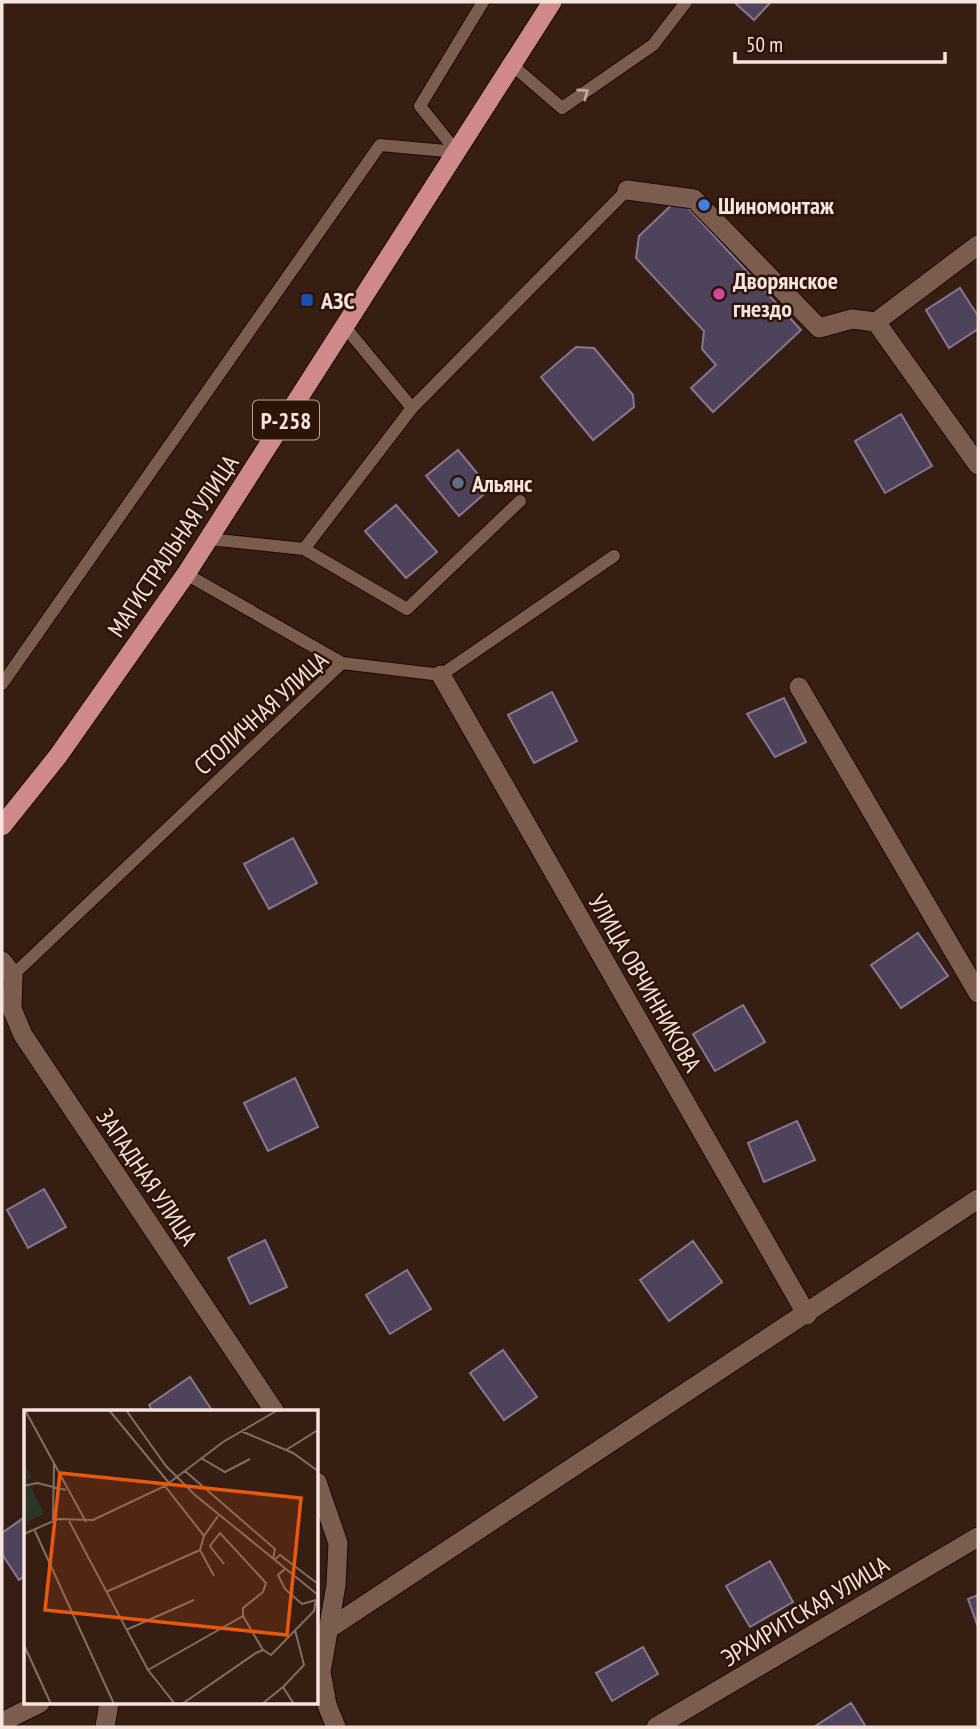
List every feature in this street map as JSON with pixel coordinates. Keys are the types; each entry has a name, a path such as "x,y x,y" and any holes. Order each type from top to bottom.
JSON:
{"highway":[{"name":"МАГИСТРАЛЬНАЯ УЛИЦА","path":"2,826 58,756 186,574 552,2"}],"street":[{"path":"627,190 694,200 819,328 852,319 876,322 978,245"},
{"path":"876,322 978,465"},
{"name":"УЛИЦА ОВЧИННИКОВА","path":"441,675 807,1315"},
{"path":"799,687 978,993"},
{"name":"ЗАПАДНАЯ УЛИЦА","path":"7,968 12,1009 23,1035 274,1410"},
{"path":"327,1630 807,1315 978,1199"},
{"path":"318,1488 322,1511 338,1543 336,1585 321,1672 327,1706 336,1727"},
{"name":"ЭРХИРИТСКАЯ УЛИЦА","path":"656,1727 978,1537"},
{"path":"2,1722 38,1704"},
{"path":"105,1727 109,1704"}],"lane":[{"path":"457,152 420,106 483,2"},
{"path":"512,65 562,108 653,46 686,2"},
{"path":"2,684 380,145 457,152"},
{"path":"304,549 412,408 627,190"},
{"path":"345,327 412,408"},
{"path":"209,539 304,549 407,609 520,501"},
{"path":"441,675 614,556"},
{"path":"186,574 342,663"},
{"name":"СТОЛИЧНАЯ УЛИЦА","path":"7,968 342,663 441,675"}],"building":[{"path":"734,2 771,2 754,20"},
{"name":"Дворянское гнездо","path":"679,198 801,330 713,412 691,388 716,365 702,349 704,331 636,258 639,236"},
{"path":"960,288 978,316 978,329 949,348 926,310"},
{"path":"576,347 594,348 633,395 634,407 593,440 541,377"},
{"path":"901,414 932,466 885,493 855,441"},
{"name":"Альянс","path":"458,450 490,489 459,516 426,476"},
{"path":"396,505 437,552 406,578 365,531"},
{"path":"552,692 577,741 534,763 508,715"},
{"path":"784,698 806,742 775,757 747,714"},
{"path":"293,838 317,883 269,909 244,864"},
{"path":"918,933 948,976 901,1008 871,965"},
{"path":"743,1005 765,1042 715,1071 693,1034"},
{"path":"295,1078 318,1127 268,1151 244,1103"},
{"path":"797,1121 815,1160 764,1182 748,1143"},
{"path":"44,1189 66,1227 28,1248 7,1210"},
{"path":"265,1240 287,1287 250,1304 228,1258"},
{"path":"693,1241 722,1282 669,1321 640,1280"},
{"path":"407,1270 431,1309 390,1334 366,1295"},
{"path":"503,1350 537,1397 504,1420 470,1373"},
{"path":"190,1377 212,1410 152,1410 149,1405"},
{"path":"24,1517 24,1576 19,1580 2,1554 2,1533"},
{"path":"770,1561 793,1602 750,1627 726,1586"},
{"path":"978,1595 978,1627 968,1599"},
{"path":"643,1647 658,1674 612,1701 596,1673"},
{"path":"851,1703 866,1727 814,1727"}],"place":[{"name":"Шиномонтаж","path":"704,205"},
{"name":"Дворянское гнездо","path":"719,294"},
{"name":"АЗС","path":"307,300"},
{"name":"Альянс","path":"458,483"}]}
